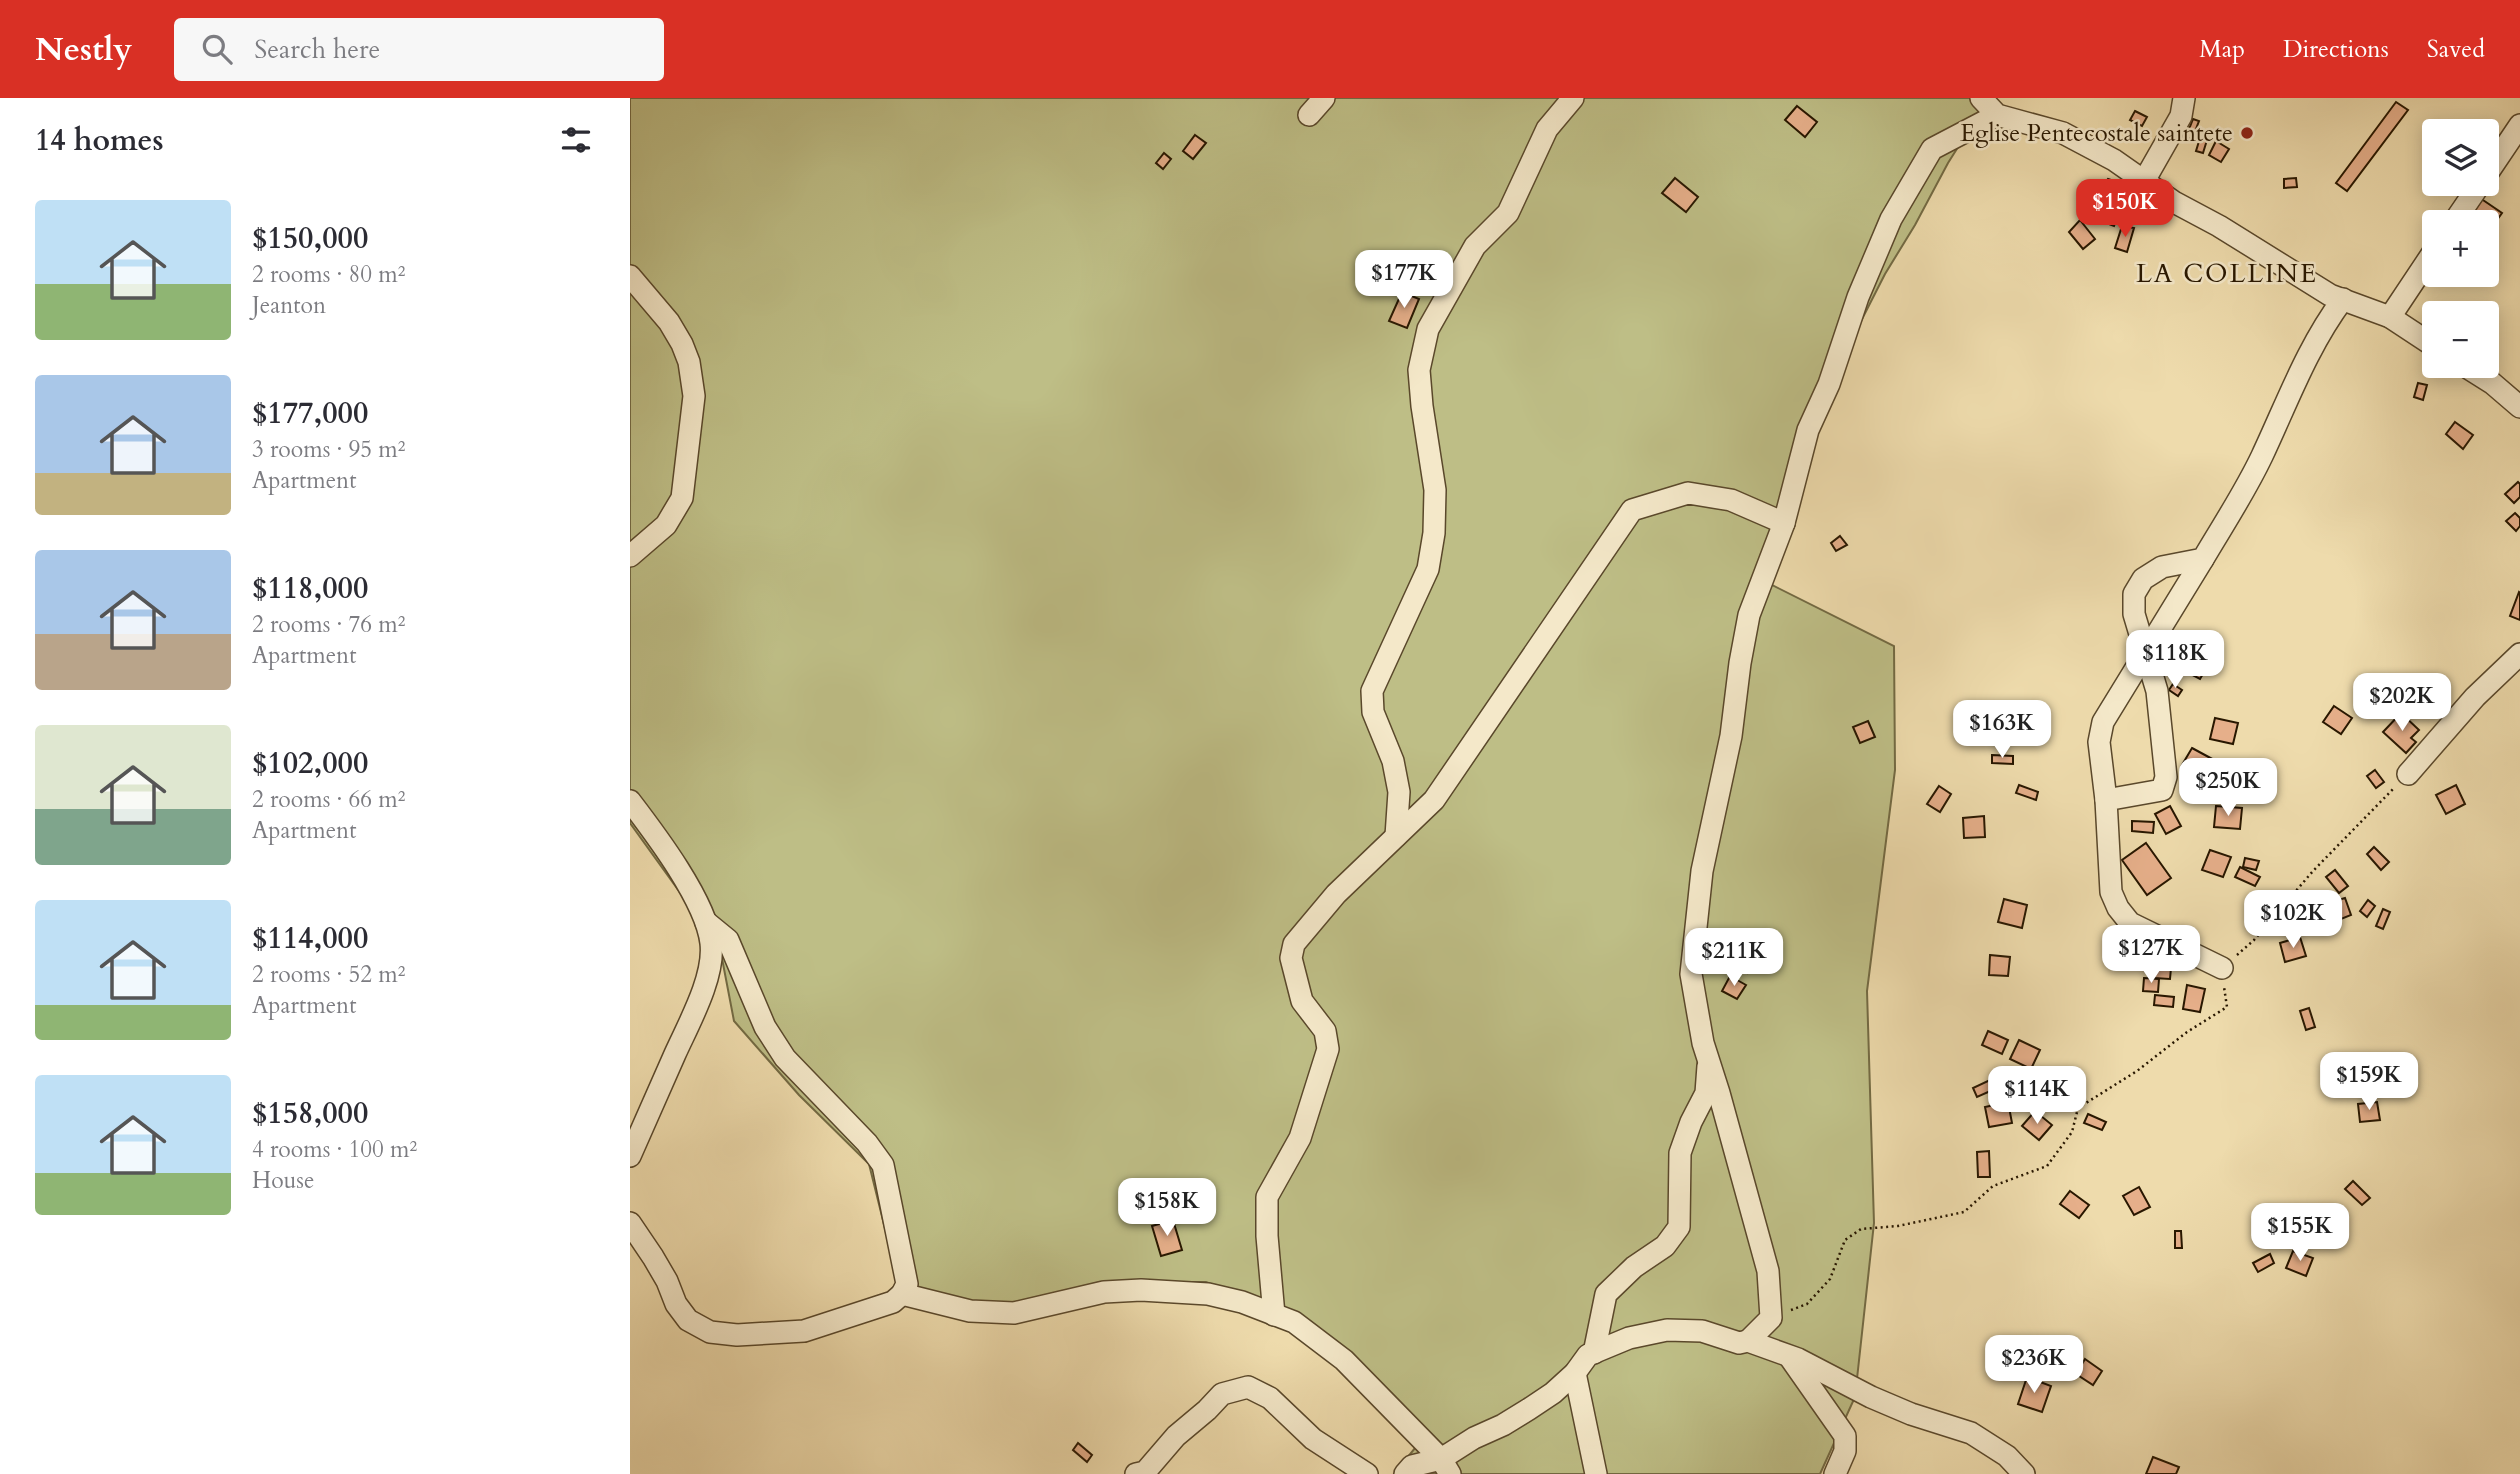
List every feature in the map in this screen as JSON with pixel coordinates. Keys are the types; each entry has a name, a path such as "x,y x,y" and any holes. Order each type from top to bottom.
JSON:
{"street":[{"path":"1308,116 1324,98"},
{"path":"1396,836 1399,792 1393,761 1373,712 1372,691 1428,569 1434,533 1435,490 1419,370 1428,329 1475,246 1508,213 1547,129 1573,98"},
{"path":"1982,98 1997,116 2063,133 2114,160 2174,202 2219,226 2330,295 2390,317 2422,338"},
{"path":"2144,181 2181,116 2184,98"},
{"path":"1748,1341 1771,1318 1768,1271 1703,1043 1690,974 1702,871 1731,736 1749,615 1784,523 1808,429 1829,384 1858,297 1891,219 1932,149 1997,116"},
{"path":"2499,156 2520,125"},
{"path":"2390,317 2422,269"},
{"path":"630,276 669,322 682,344 689,362 694,396 682,498 666,525 630,556"},
{"path":"2222,968 2130,923 2118,908 2111,892 2100,732 2103,722 2250,481 2292,386 2329,318 2343,299"},
{"path":"2484,378 2520,407"},
{"path":"1274,1315 1267,1236 1267,1197 1300,1138 1328,1049 1325,1031 1302,1001 1291,958 1294,944 1336,894 1434,800 1632,510 1688,493 1731,500 1784,523"},
{"path":"2106,800 2162,790 2166,777 2157,691 2134,614 2134,594 2143,579 2162,568 2203,559"},
{"path":"2408,774 2475,697 2520,654"},
{"path":"630,801 663,845 706,922 711,944 710,964 697,1005 630,1156"},
{"path":"630,1223 667,1281 676,1304 688,1320 710,1332 737,1335 804,1331 893,1302 902,1294 906,1284 883,1165 867,1143 785,1058 765,1027 728,940 706,922"},
{"path":"1594,1353 1606,1294 1634,1267 1665,1246 1679,1227 1680,1153 1691,1122 1706,1093 1709,1062"},
{"path":"902,1294 970,1311 1014,1313 1104,1292 1184,1292 1208,1294 1242,1302 1294,1322 1344,1360 1445,1467"},
{"path":"1405,1474 1412,1466 1445,1467 1474,1438 1503,1425 1553,1393 1575,1373 1588,1354 1629,1338 1667,1330 1702,1331 1739,1343 1748,1341 1790,1356 1871,1397 1912,1414 1971,1433 2007,1456 2024,1474"},
{"path":"1790,1356 1845,1436 1845,1451 1835,1474"},
{"path":"1575,1373 1596,1474"},
{"path":"1136,1474 1144,1472 1175,1436 1222,1394 1248,1387 1270,1398 1313,1439 1367,1474"}],"path":[{"path":"1771,1318 1807,1304 1830,1279 1845,1240 1861,1229 1898,1226 1964,1212 1993,1186 2047,1166 2072,1132 2078,1108 2227,1007 2222,968 2254,940 2314,871 2408,774"}],"green space":[{"path":"630,98 1989,98 1948,163 1859,325 1821,415 1764,581 1894,646 1895,770 1867,991 1874,1223 1855,1397 1820,1474 1394,1474 1424,1437 1287,1313 1206,1282 1100,1282 1002,1308 899,1285 869,1164 799,1095 734,1021 720,948 630,823"}],"building":[{"path":"2396,102 2408,110 2347,191 2336,183"},
{"path":"1797,106 1817,122 1805,137 1785,120"},
{"path":"2135,111 2147,117 2142,126 2130,120"},
{"path":"2193,119 2199,121 2192,139 2186,137"},
{"path":"1195,135 1206,143 1193,159 1183,151"},
{"path":"2200,138 2207,140 2203,153 2196,151"},
{"path":"2216,141 2229,149 2221,162 2209,155"},
{"path":"1164,153 1171,159 1163,169 1156,163"},
{"path":"1675,178 1698,197 1686,212 1662,193"},
{"path":"2296,178 2297,187 2284,188 2284,179"},
{"path":"2108,179 2129,186 2122,195 2103,186"},
{"path":"2480,198 2498,210 2472,210"},
{"path":"2096,200 2121,207 2114,226 2090,217"},
{"path":"2080,220 2095,239 2083,249 2069,232"},
{"path":"2122,226 2134,228 2127,252 2115,248"},
{"path":"1402,292 1419,299 1407,328 1389,321"},
{"path":"2418,383 2427,385 2423,400 2414,397"},
{"path":"2455,422 2473,435 2463,449 2446,434"},
{"path":"2518,482 2520,497 2514,503 2505,494"},
{"path":"2515,513 2520,518 2520,526 2516,531 2506,521"},
{"path":"1840,536 1847,545 1836,551 1831,543"},
{"path":"2520,593 2520,620 2510,616"},
{"path":"2191,657 2207,667 2200,679 2183,670"},
{"path":"2173,684 2182,690 2178,696 2169,690"},
{"path":"2334,706 2352,718 2341,734 2323,722"},
{"path":"2401,713 2419,730 2411,738 2416,742 2406,753 2383,732"},
{"path":"2215,718 2238,723 2233,744 2210,739"},
{"path":"1868,721 1875,737 1860,743 1853,727"},
{"path":"2192,748 2216,761 2206,778 2182,765"},
{"path":"1992,755 2013,756 2013,764 1992,763"},
{"path":"2226,770 2244,777 2237,795 2219,787"},
{"path":"2375,770 2384,782 2376,788 2367,776"},
{"path":"2019,785 2038,792 2036,800 2016,793"},
{"path":"2456,785 2465,804 2446,814 2436,795"},
{"path":"1939,786 1951,794 1940,812 1927,804"},
{"path":"2170,806 2181,826 2166,834 2155,814"},
{"path":"2216,806 2242,808 2240,829 2214,827"},
{"path":"1984,816 1985,837 1964,838 1963,818"},
{"path":"2132,821 2154,822 2153,833 2132,831"},
{"path":"2146,843 2171,878 2147,895 2122,860"},
{"path":"2374,847 2389,862 2381,870 2367,854"},
{"path":"2210,850 2231,857 2223,877 2202,870"},
{"path":"2245,858 2259,861 2256,870 2243,867"},
{"path":"2240,867 2260,877 2255,886 2235,877"},
{"path":"2335,870 2348,886 2339,893 2326,877"},
{"path":"2345,898 2351,915 2341,919 2335,901"},
{"path":"2004,899 2027,905 2022,928 1998,922"},
{"path":"2329,899 2333,919 2321,922 2317,901"},
{"path":"2368,900 2375,906 2367,917 2360,911"},
{"path":"2383,909 2390,912 2383,929 2376,926"},
{"path":"2300,937 2306,956 2285,962 2280,943"},
{"path":"1732,941 1756,952 1747,973 1723,962"},
{"path":"1990,955 2010,957 2008,976 1989,975"},
{"path":"2155,967 2171,968 2170,979 2154,978"},
{"path":"1730,976 1746,985 1737,999 1722,991"},
{"path":"2144,978 2159,979 2158,992 2143,991"},
{"path":"2187,985 2205,989 2200,1012 2183,1009"},
{"path":"2155,995 2174,997 2173,1007 2154,1005"},
{"path":"2309,1008 2315,1027 2306,1030 2300,1011"},
{"path":"1988,1031 2008,1040 2002,1054 1982,1045"},
{"path":"2019,1040 2040,1050 2031,1069 2010,1059"},
{"path":"1990,1080 1995,1089 1977,1097 1973,1088"},
{"path":"2008,1102 2012,1123 1989,1127 1985,1107"},
{"path":"2377,1102 2380,1120 2360,1122 2358,1104"},
{"path":"2035,1111 2052,1125 2039,1140 2022,1126"},
{"path":"2088,1114 2106,1122 2102,1130 2084,1123"},
{"path":"1989,1151 1990,1177 1978,1177 1977,1152"},
{"path":"2353,1181 2370,1198 2362,1205 2345,1189"},
{"path":"2139,1187 2150,1207 2134,1215 2123,1196"},
{"path":"2070,1191 2089,1205 2079,1218 2060,1204"},
{"path":"1173,1220 1182,1250 1161,1256 1152,1226"},
{"path":"2175,1231 2181,1231 2182,1248 2175,1248"},
{"path":"2293,1251 2313,1258 2306,1276 2286,1268"},
{"path":"2270,1254 2274,1263 2258,1272 2253,1263"},
{"path":"2070,1355 2076,1362 2070,1369 2064,1361"},
{"path":"2085,1359 2102,1371 2093,1385 2076,1374"},
{"path":"2027,1377 2051,1386 2042,1412 2018,1404"},
{"path":"1078,1443 1092,1455 1087,1462 1073,1450"},
{"path":"2153,1457 2179,1467 2176,1474 2146,1474"}],"place":[{"name":"Eglise Pentecostale saintete","path":"2247,133"}],"district":[{"name":"LA COLLINE","path":"2227,273"}]}
